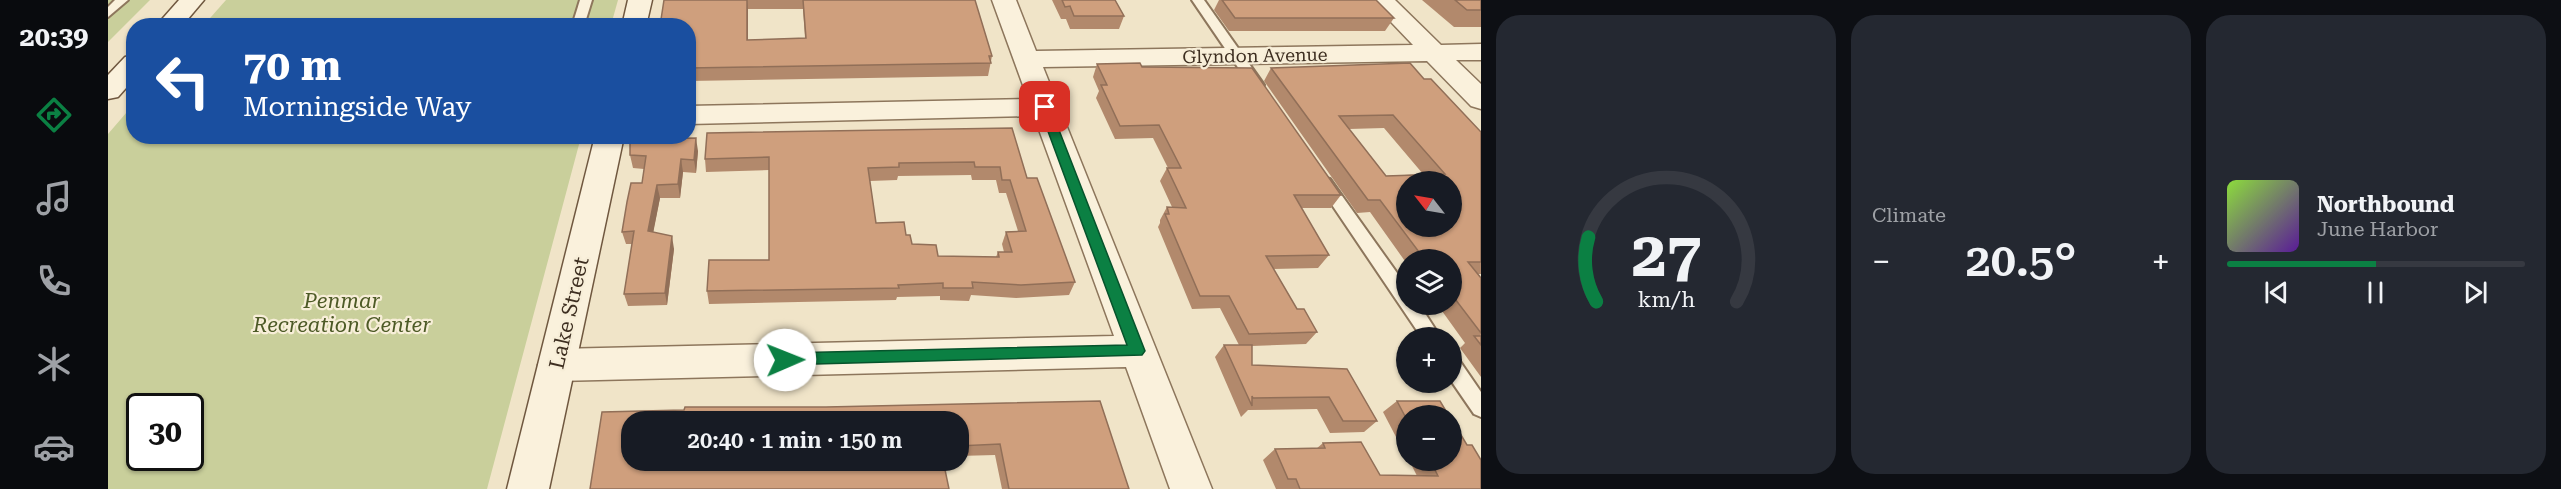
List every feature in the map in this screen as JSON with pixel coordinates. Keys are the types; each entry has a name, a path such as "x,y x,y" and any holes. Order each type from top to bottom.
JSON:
{"street":[{"path":"175,18 192,0"},
{"path":"636,18 640,0"},
{"path":"1004,0 1029,59 1045,107 1191,489"},
{"path":"1382,0 1481,100"},
{"name":"Glyndon Avenue","path":"1029,59 1481,52"},
{"path":"108,91 126,72"},
{"path":"696,115 1045,107"},
{"name":"Lake Street","path":"528,489 608,144"},
{"path":"557,365 1137,351"}],"lane":[{"path":"108,13 122,0"},
{"path":"580,18 585,0"},
{"path":"1197,0 1267,100"},
{"path":"1313,167 1396,286"},
{"path":"1462,380 1481,408"}],"green space":[{"path":"108,0 150,0 132,18 126,18 126,24 108,42"},
{"path":"226,0 618,0 613,18 210,18"},
{"name":"Penmar Recreation Center","path":"126,113 126,144 579,144 487,489 108,489 108,134"}],"building":[{"path":"664,0 747,0 747,40 806,38 803,0 975,0 992,56 989,56 991,63 696,68 696,18 661,18"},
{"path":"1062,0 1115,0 1124,16 1074,16 1070,6 1065,7"},
{"path":"1222,0 1376,0 1394,18 1235,18"},
{"path":"1455,0 1481,0 1481,10 1467,10"},
{"path":"1140,63 1142,67 1252,68 1341,195 1294,195 1329,255 1266,256 1297,309 1304,309 1317,332 1249,334 1229,296 1200,296 1165,214 1169,214 1167,207 1186,208 1167,168 1181,168 1159,125 1120,126 1101,85 1107,85 1097,64"},
{"path":"1410,63 1424,79 1431,79 1481,132 1481,262 1468,262 1481,278 1481,333 1462,308 1462,249 1417,249 1408,237 1462,237 1462,171 1442,171 1393,115 1339,116 1386,176 1396,176 1396,221 1380,200 1368,200 1271,68"},
{"path":"1012,128 1027,178 1037,178 1075,282 1021,285 972,282 973,288 943,288 943,283 898,285 899,288 707,291 709,260 769,260 769,157 705,159 707,133","holes":["974,162 975,167 1000,167 1002,180 1010,180 1026,231 1006,232 1012,252 998,252 999,257 938,256 936,245 912,244 910,235 906,235 904,222 876,223 868,168 899,167 899,163"]},
{"path":"630,144 695,144 694,160 681,159 678,184 657,185 648,231 672,236 665,293 624,294 634,231 622,232 631,183 642,183 646,156 630,155"},
{"path":"1474,336 1481,336 1481,345"},
{"path":"1224,345 1252,345 1252,365 1347,369 1377,421 1343,421 1329,397 1253,398 1252,396 1252,406"},
{"path":"1100,401 1129,489 1009,489 1000,444 969,445 969,411 643,411 684,410 685,407 826,407"},
{"path":"1397,401 1440,401 1442,405 1399,405"},
{"path":"602,412 621,412 621,471 945,471 949,489 590,489"},
{"path":"1462,437 1467,445 1472,445 1481,460 1481,489 1300,489 1296,479 1288,479 1275,449 1325,448 1323,443 1361,442 1380,475 1438,476 1436,471 1462,471"}],"route":[{"path":"785,360 1137,351 1045,107"}]}
